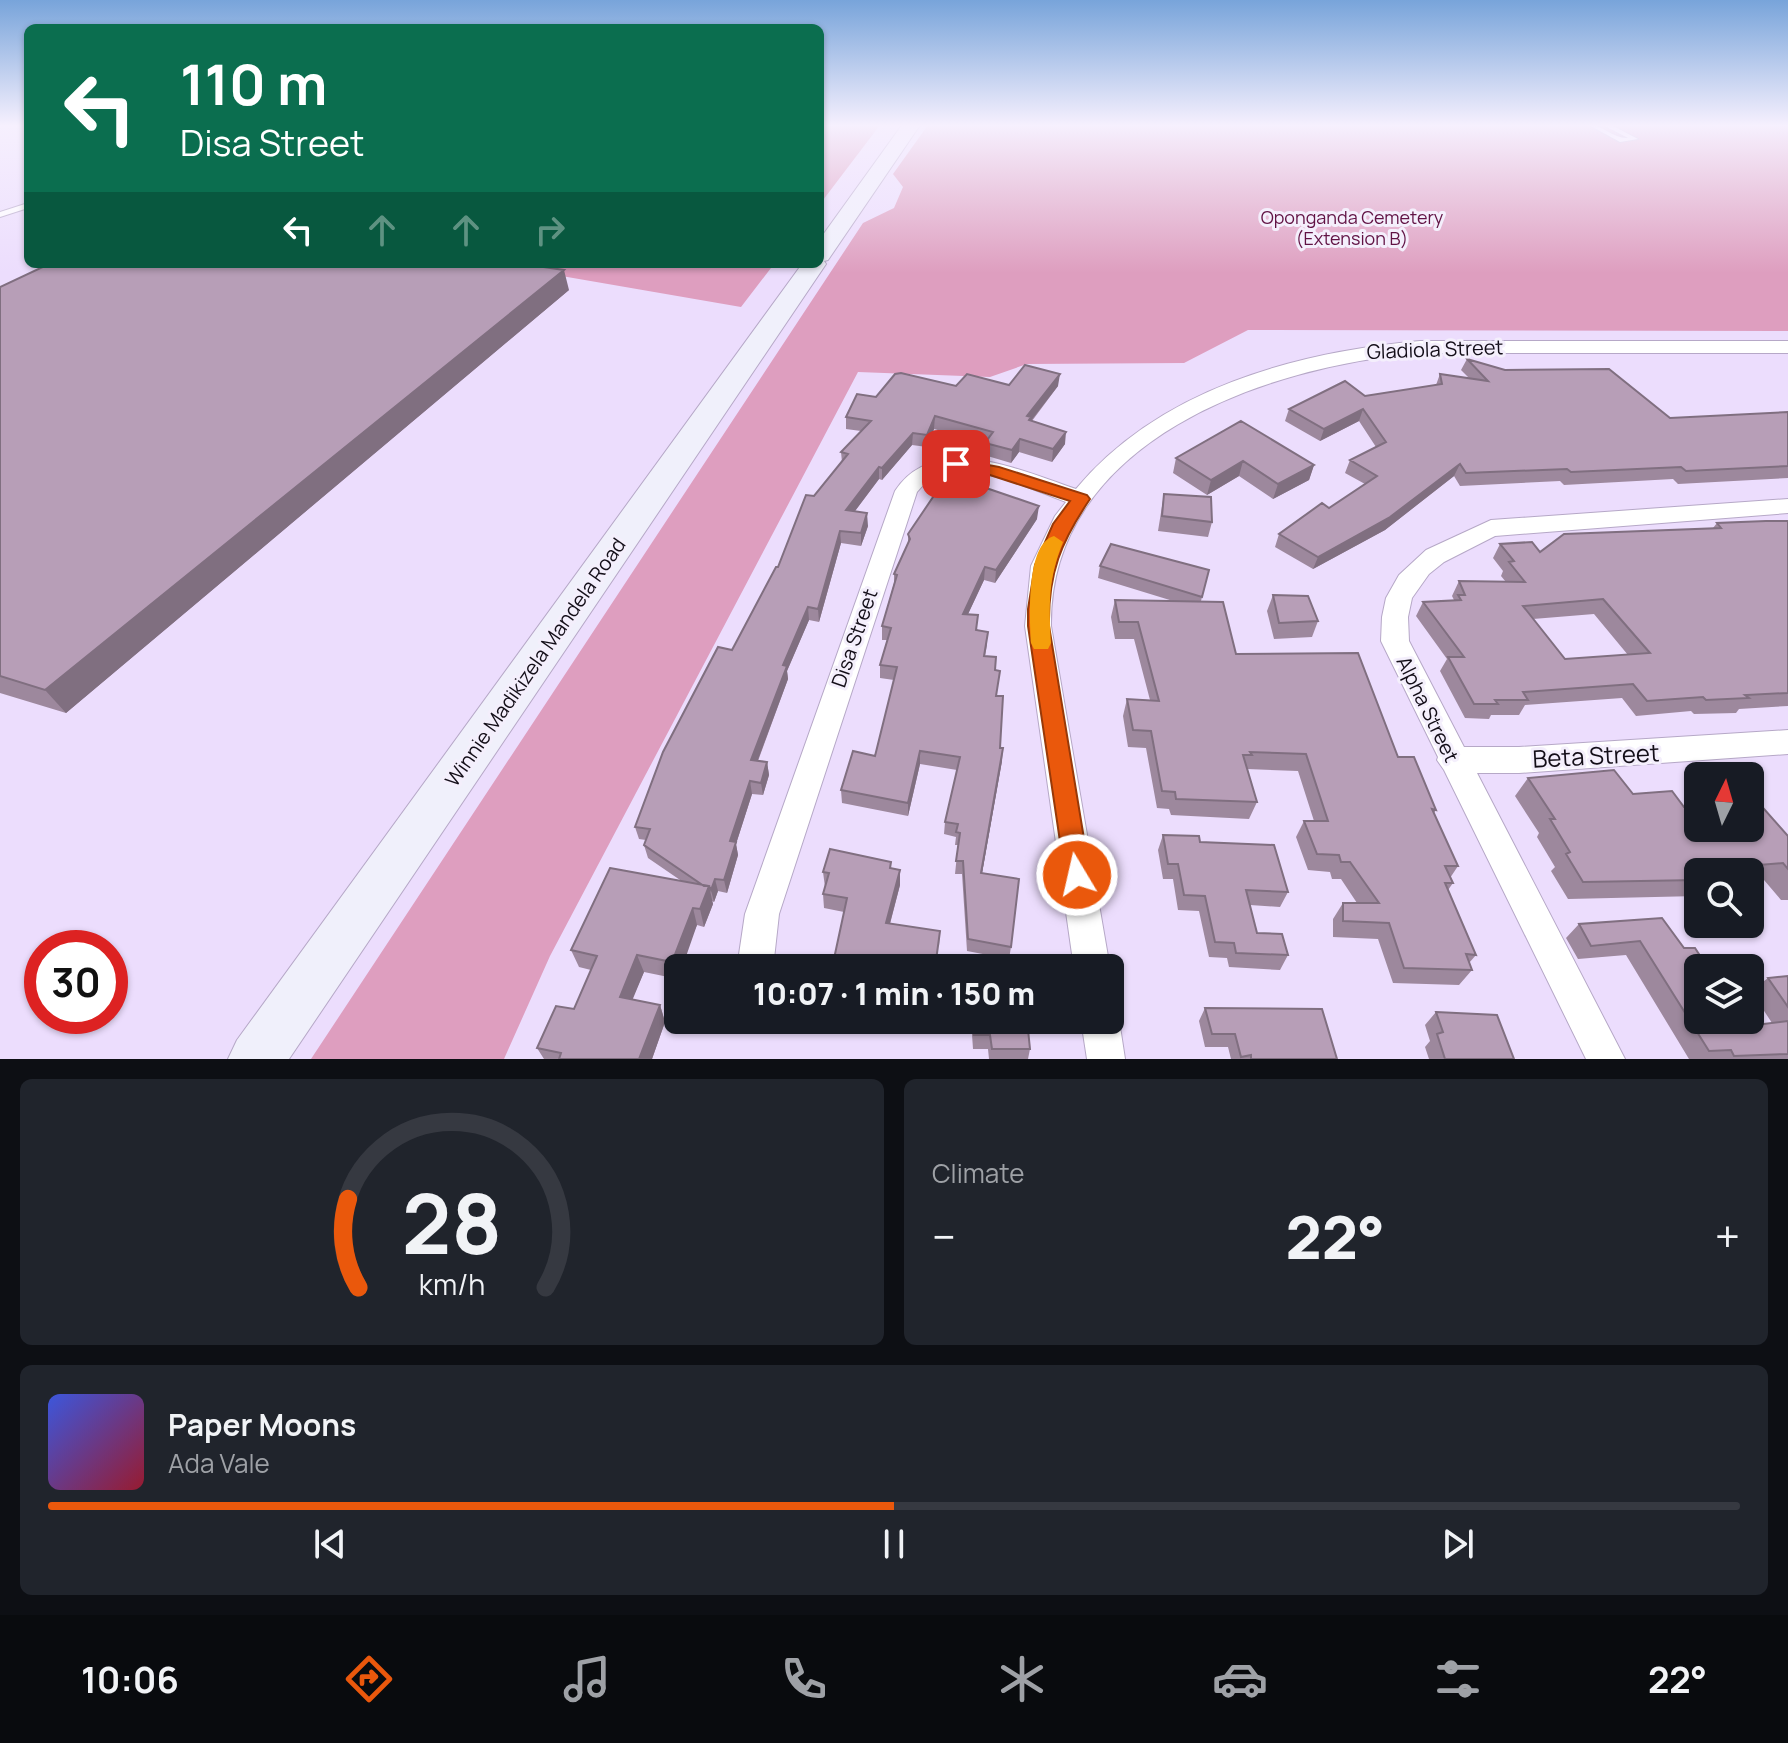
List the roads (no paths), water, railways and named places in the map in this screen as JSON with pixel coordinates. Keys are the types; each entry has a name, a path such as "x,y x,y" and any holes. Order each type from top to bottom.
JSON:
{"main road":[{"path":"824,249 876,174"},
{"name":"Winnie Madikizela Mandela Road","path":"256,1059 811,268"}],"street":[{"name":"Gladiola Street","path":"1090,954 1038,626 1039,592 1044,565 1062,524 1114,461 1180,416 1245,385 1313,360 1362,350 1420,347 1788,347"},
{"name":"Disa Street","path":"757,954 762,914 906,491 925,471 956,464 993,471 1081,499"},
{"name":"Alpha Street","path":"1606,1059 1452,760 1395,641 1393,617 1401,592 1420,565 1452,545 1491,528 1788,506"},
{"name":"Beta Street","path":"1452,760 1519,760 1788,742"},
{"path":"1102,1034 1106,1059"}],"lane":[{"path":"0,215 24,206"}],"park label":[{"name":"Oponganda Cemetery (Extension B)","path":"1352,227"}]}
